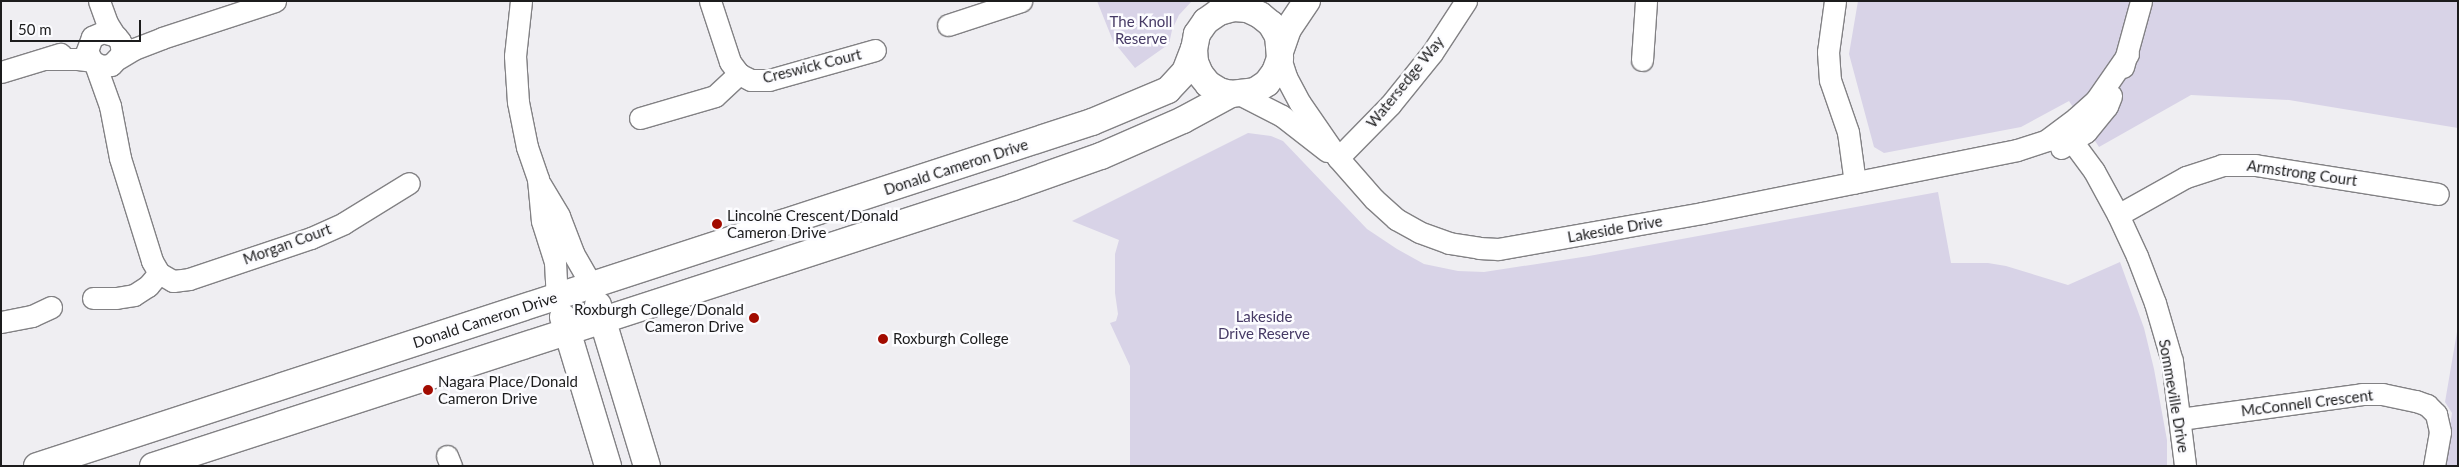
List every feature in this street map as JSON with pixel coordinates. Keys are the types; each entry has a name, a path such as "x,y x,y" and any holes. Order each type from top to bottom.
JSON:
{"street":[{"path":"95,1 91,38 87,51 106,62"},
{"path":"99,1 107,24 122,47 106,62"},
{"path":"46,59 106,62 162,38 275,1"},
{"path":"640,118 715,96 739,74 730,62 710,1"},
{"path":"948,26 1021,1"},
{"path":"153,466 1088,161 1183,120 1236,94 1255,91 1267,83 1275,72 1288,29 1307,1"},
{"name":"Watersedge Way","path":"1338,158 1390,105 1432,53 1466,1"},
{"path":"1642,60 1646,1"},
{"path":"1835,1 1828,52 1830,80 1848,132 1855,183"},
{"name":"Lakeside Drive","path":"1280,54 1286,78 1300,103 1322,132 1338,158 1374,199 1396,218 1419,232 1449,243 1479,248 1520,246 1855,183 2060,140 2096,100 2128,54 2142,1"},
{"path":"519,5 515,56 518,102 527,146 538,179 559,216 573,253 592,286 648,466"},
{"path":"1236,94 1219,90 1208,84 1200,74 1194,49 1197,34 1206,21 1219,12 1240,5 1260,15 1271,24 1278,36 1280,54"},
{"path":"1,72 77,49 91,38 103,32 131,39 162,38"},
{"name":"Donald Cameron Drive","path":"37,466 1092,122 1168,90 1185,72 1194,49"},
{"name":"Creswick Court","path":"739,74 751,80 769,80 875,50"},
{"path":"93,298 116,298 134,295 148,286 158,273 152,261 120,158 110,106 106,62"},
{"name":"Lakeside Drive","path":"1236,94 1282,116 1338,158"},
{"name":"Sommeville Drive","path":"2060,140 2094,171 2118,215 2137,256 2155,303 2172,361 2185,466"},
{"name":"Armstrong Court","path":"2118,215 2186,177 2222,164 2255,164 2438,194"},
{"path":"538,179 542,222 555,262 557,297 608,466"},
{"name":"Morgan Court","path":"158,273 173,281 189,279 311,238 344,223 409,183"},
{"path":"1,322 32,316 51,307"},
{"name":"McConnell Crescent","path":"2180,419 2362,394 2382,394 2427,405 2436,414 2440,432 2434,466"}],"green space":[{"name":"The Knoll Reserve","path":"1097,1 1192,1 1179,15 1172,30 1169,44 1135,68 1113,41"},
{"path":"1858,1 2458,1 2458,128 2289,100 2191,95 2099,147 2069,101 2021,127 1884,153 1874,147 1849,54"},
{"name":"Lakeside Drive Reserve","path":"1248,133 1271,136 1283,141 1367,229 1397,249 1424,264 1458,271 1484,272 1589,256 1938,192 1951,263 1988,263 2006,266 2068,285 2120,262 2144,328 2154,369 2167,440 2167,466 1130,466 1130,366 1110,323 1116,321 1118,314 1115,293 1115,254 1119,240 1072,221"},
{"path":"2458,326 2458,466 2444,466 2452,413 2445,402"}],"place":[{"name":"Lincolne Crescent/Donald Cameron Drive","path":"717,224"},
{"name":"Roxburgh College/Donald Cameron Drive","path":"754,318"},
{"name":"Roxburgh College","path":"883,339"},
{"name":"Nagara Place/Donald Cameron Drive","path":"428,390"}]}
